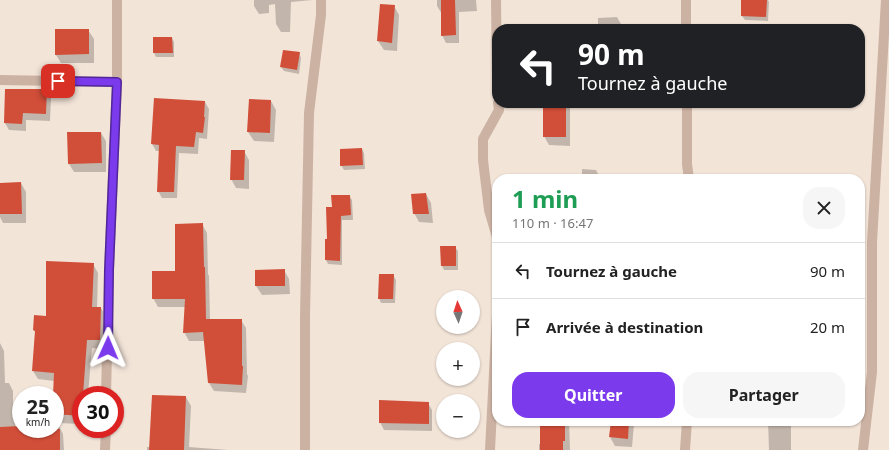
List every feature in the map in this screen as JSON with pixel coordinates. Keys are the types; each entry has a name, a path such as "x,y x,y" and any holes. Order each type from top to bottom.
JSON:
{"street":[{"path":"106,386 109,270 117,82 117,0"},
{"path":"305,450 305,316 309,113 321,15 321,0"},
{"path":"496,0 496,24"},
{"path":"686,0 686,24"},
{"path":"863,450 872,372 872,242 886,0"},
{"path":"0,80 117,82"},
{"path":"492,220 489,210 483,155 483,139 499,108"},
{"path":"687,108 688,174"},
{"path":"490,450 492,411"},
{"path":"685,450 687,426"},
{"path":"105,450 106,438"}],"building":[{"path":"441,0 455,0 456,35 441,36"},
{"path":"741,0 767,0 766,17 741,16"},
{"path":"380,4 395,5 392,43 377,41"},
{"path":"55,29 89,29 89,54 55,55"},
{"path":"153,37 172,37 173,53 153,53"},
{"path":"283,50 300,52 297,70 280,67"},
{"path":"5,89 47,89 46,114 23,113 22,124 4,123"},
{"path":"154,98 205,101 203,133 196,132 194,147 176,146 174,192 157,192 159,145 151,144"},
{"path":"249,99 271,100 270,133 247,132"},
{"path":"543,108 566,108 566,137 543,137"},
{"path":"67,132 101,132 102,163 68,164"},
{"path":"362,148 363,165 340,166 340,149"},
{"path":"231,150 245,150 244,180 230,180"},
{"path":"21,182 22,214 0,214 0,183"},
{"path":"426,193 429,214 413,214 411,194"},
{"path":"331,195 350,195 351,215 341,216 340,261 325,260 325,239 327,239 326,207 332,207"},
{"path":"203,223 206,319 242,319 242,385 208,383 203,332 183,333 185,299 152,299 152,271 175,271 175,224"},
{"path":"440,246 456,246 456,266 441,266"},
{"path":"46,261 94,263 92,307 101,307 100,340 87,340 84,386 72,386 72,415 64,415 64,386 53,386 54,373 32,371 35,331 33,330 34,315 46,316"},
{"path":"285,269 285,286 255,286 255,270"},
{"path":"379,274 394,274 393,299 378,299"},
{"path":"152,395 186,396 184,450 149,450"},
{"path":"379,400 429,402 429,424 379,423"},
{"path":"12,426 12,438 60,438 60,450 0,450 0,427"},
{"path":"540,426 565,426 565,441 563,441 563,450 540,450"},
{"path":"610,426 629,426 628,439 609,437"}],"route":[{"path":"58,81 117,82 109,270 108,348"}]}
